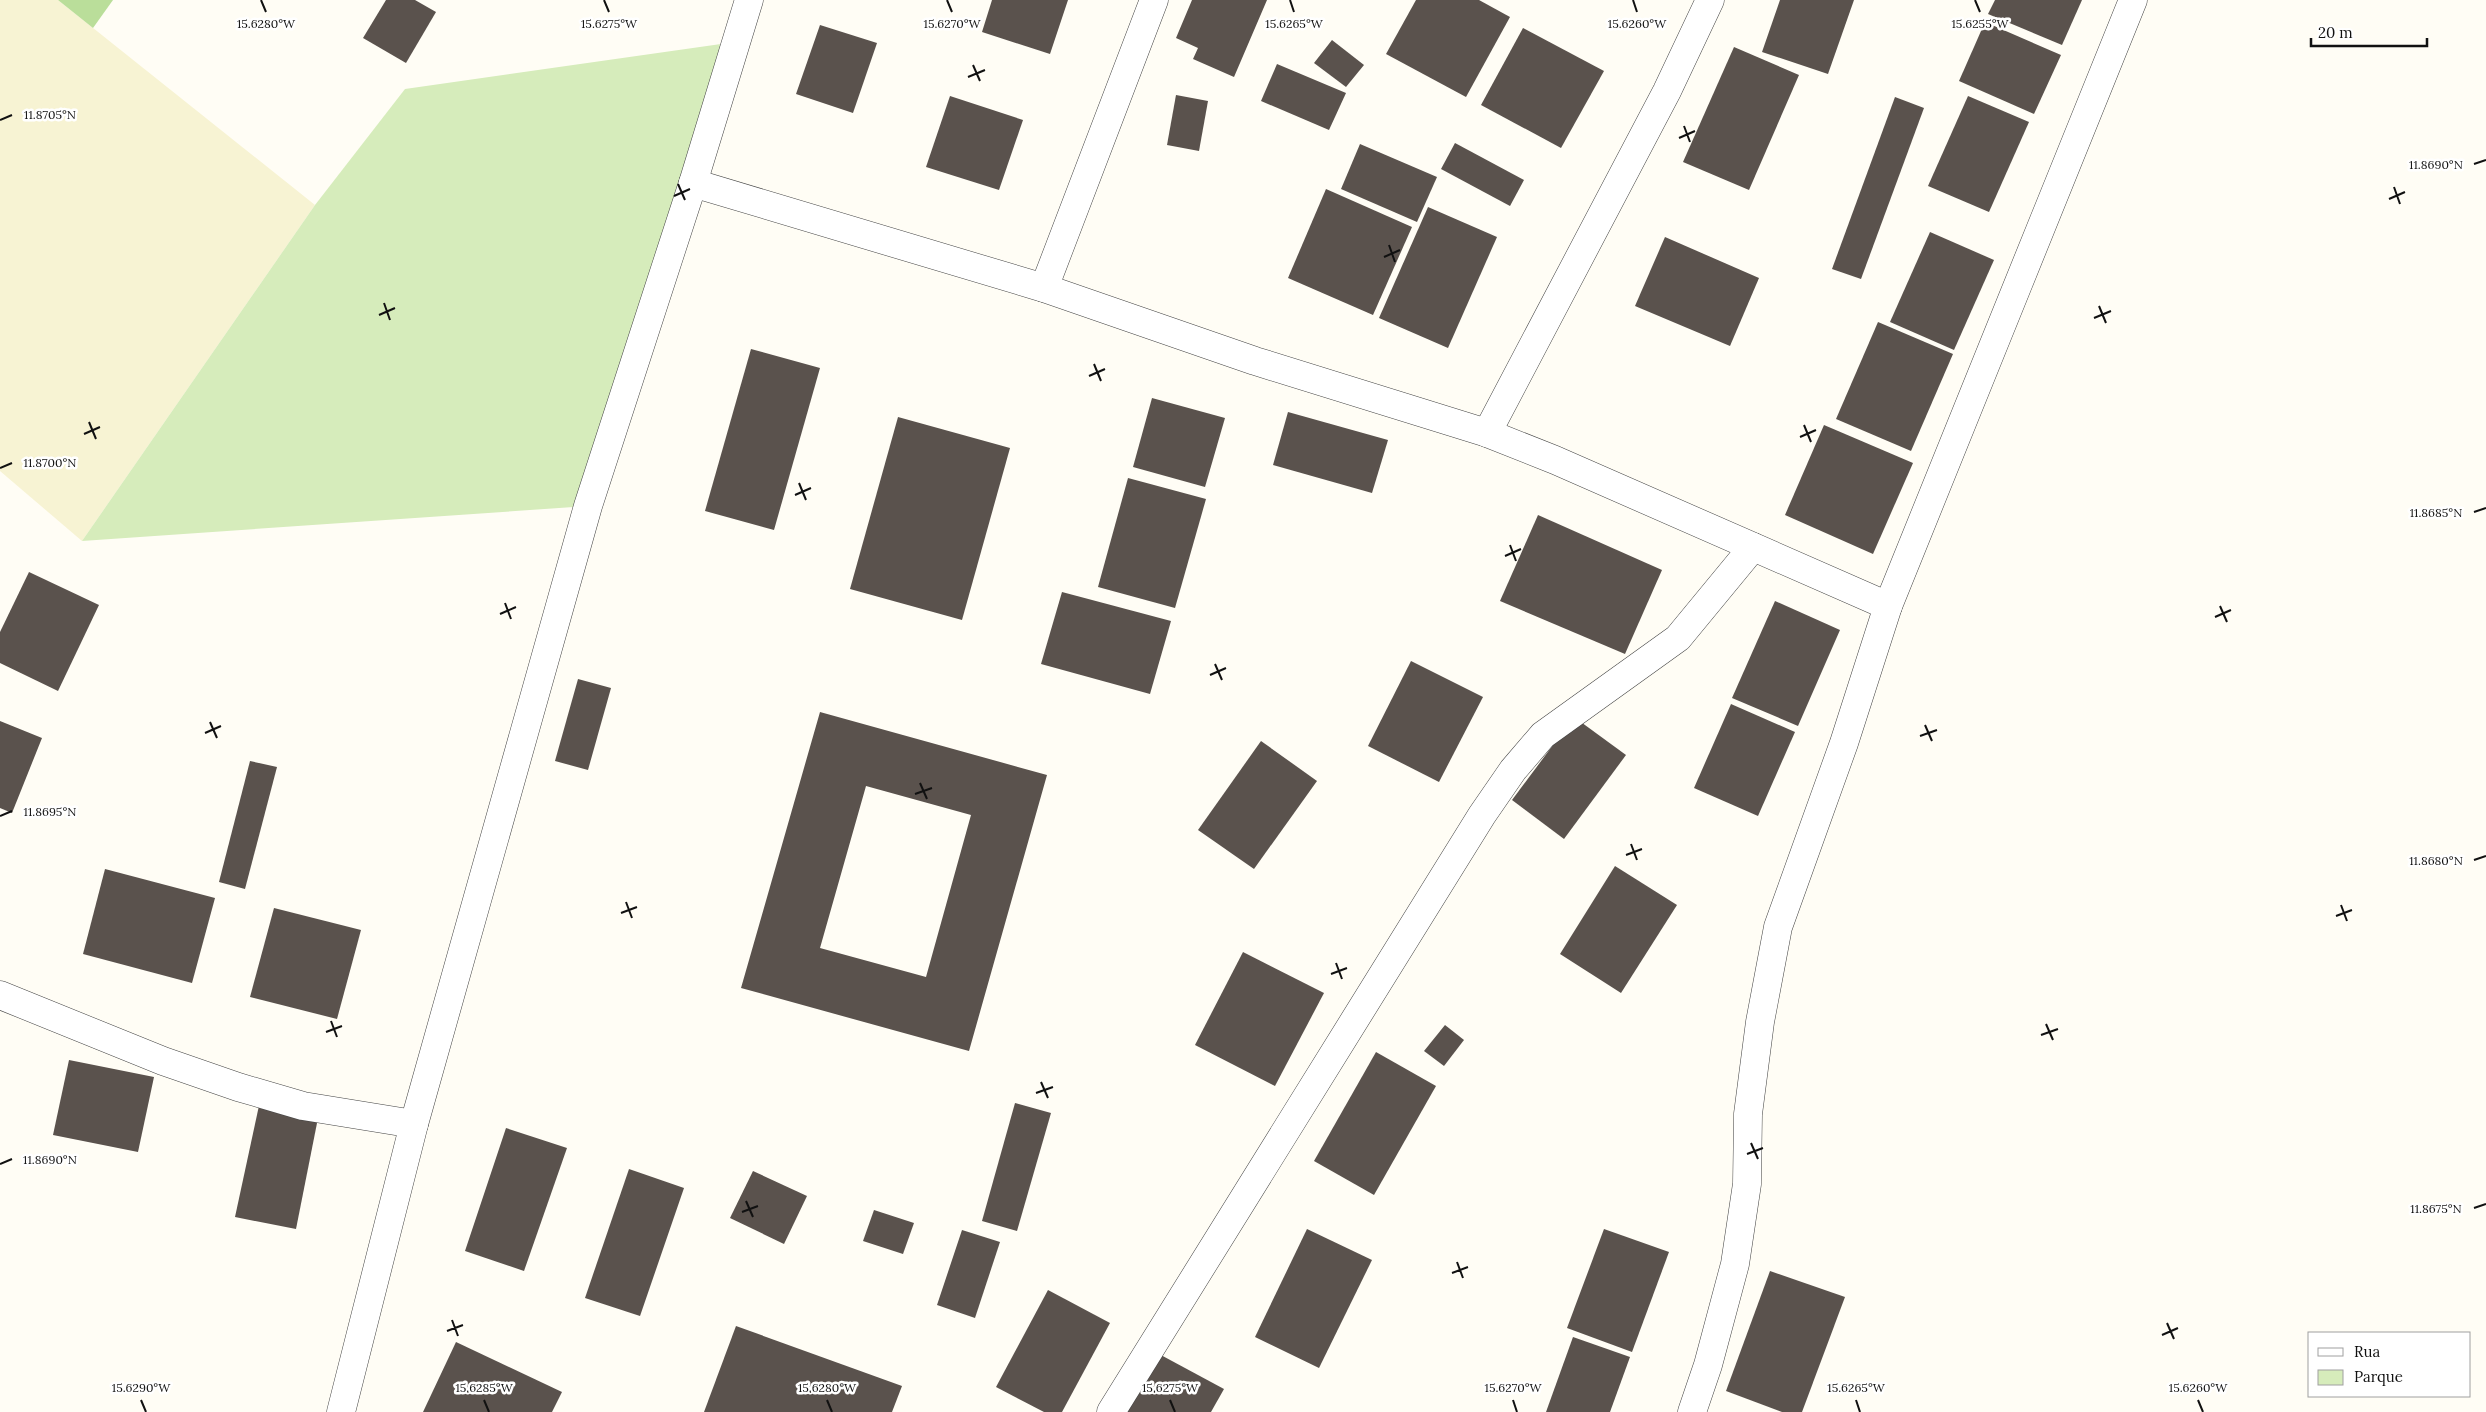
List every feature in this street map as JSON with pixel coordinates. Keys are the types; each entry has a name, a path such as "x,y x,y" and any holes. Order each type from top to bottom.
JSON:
{"street":[{"path":"341,1412 414,1124 588,506 693,183 749,0"},
{"path":"1044,288 1154,0"},
{"path":"1487,433 1662,100 1710,0"},
{"path":"1692,1412 1708,1365 1735,1264 1747,1184 1748,1114 1760,1022 1778,927 1844,743 1888,606 2133,0"},
{"path":"693,183 1044,288 1255,361 1487,433 1555,460 1888,606"},
{"path":"1111,1412 1482,814 1513,770 1543,735 1678,638 1753,547"},
{"path":"0,995 163,1061 238,1087 303,1106 414,1124"}],"shaded area":[{"path":"0,0 58,0 315,205 82,541 0,471"}],"green space":[{"path":"58,0 113,0 93,28"},
{"path":"735,42 588,506 82,541 315,205 405,89"}],"building":[{"path":"386,0 415,0 436,12 406,63 363,38"},
{"path":"992,0 1068,0 1050,54 982,32"},
{"path":"1192,0 1267,0 1234,77 1193,59 1198,48 1176,38"},
{"path":"1416,0 1479,0 1510,17 1466,97 1386,54"},
{"path":"1780,0 1854,0 1828,74 1762,52"},
{"path":"1995,0 2082,0 2062,45 1988,14"},
{"path":"1985,22 2061,55 2034,114 1959,81"},
{"path":"820,25 877,43 853,113 796,94"},
{"path":"1523,28 1604,71 1561,148 1481,105"},
{"path":"1332,40 1364,65 1346,87 1314,63"},
{"path":"1734,47 1799,75 1749,190 1683,162"},
{"path":"1277,64 1346,93 1329,130 1261,101"},
{"path":"1176,95 1208,101 1199,151 1167,145"},
{"path":"950,96 1023,120 999,190 926,167"},
{"path":"1968,96 2029,122 1989,212 1928,186"},
{"path":"1895,97 1924,108 1861,279 1832,269"},
{"path":"1455,143 1524,180 1510,206 1441,169"},
{"path":"1360,144 1437,177 1417,222 1341,189"},
{"path":"1326,189 1412,227 1373,315 1288,278"},
{"path":"1428,207 1497,237 1448,348 1379,318"},
{"path":"1930,232 1994,260 1954,350 1890,322"},
{"path":"1665,237 1759,278 1730,346 1635,306"},
{"path":"1878,322 1953,354 1911,451 1836,419"},
{"path":"751,349 820,368 774,530 705,511"},
{"path":"1152,398 1225,418 1205,487 1133,467"},
{"path":"1288,412 1388,440 1372,493 1273,465"},
{"path":"898,417 1010,448 962,620 850,589"},
{"path":"1824,425 1913,463 1873,554 1785,515"},
{"path":"1128,478 1206,499 1175,608 1098,587"},
{"path":"1538,515 1662,570 1625,654 1500,601"},
{"path":"29,572 99,605 58,691 0,663 0,632"},
{"path":"1062,592 1171,621 1150,694 1041,664"},
{"path":"1775,601 1840,630 1798,726 1732,698"},
{"path":"1411,661 1483,697 1439,782 1368,746"},
{"path":"578,679 611,688 588,770 555,761"},
{"path":"1731,704 1795,732 1758,816 1694,788"},
{"path":"820,712 1047,775 969,1051 741,988","holes":["866,786 971,815 926,977 820,948"]},
{"path":"1574,717 1626,755 1564,839 1512,800"},
{"path":"0,721 42,738 12,813 0,808"},
{"path":"1261,741 1317,781 1254,869 1198,830"},
{"path":"250,761 277,767 245,889 219,882"},
{"path":"1615,866 1677,905 1621,993 1560,954"},
{"path":"105,869 215,898 192,983 83,954"},
{"path":"274,908 361,930 337,1019 250,997"},
{"path":"1243,952 1324,993 1275,1086 1195,1045"},
{"path":"1445,1025 1464,1040 1444,1066 1424,1051"},
{"path":"1376,1052 1436,1086 1374,1195 1314,1161"},
{"path":"69,1060 154,1077 138,1152 53,1135"},
{"path":"260,1101 319,1113 296,1229 235,1217"},
{"path":"1015,1103 1051,1113 1017,1231 982,1221"},
{"path":"506,1128 567,1148 524,1271 465,1251"},
{"path":"629,1169 684,1188 640,1316 585,1298"},
{"path":"753,1171 807,1196 784,1244 730,1218"},
{"path":"874,1210 914,1223 903,1254 863,1241"},
{"path":"1307,1229 1372,1260 1319,1368 1255,1337"},
{"path":"1604,1229 1669,1252 1632,1352 1567,1328"},
{"path":"962,1230 1000,1242 975,1318 937,1305"},
{"path":"1770,1271 1845,1297 1802,1412 1782,1412 1726,1391"},
{"path":"1048,1290 1110,1323 1062,1412 1044,1412 996,1387"},
{"path":"736,1326 902,1386 892,1412 704,1412"},
{"path":"1573,1337 1630,1357 1610,1412 1546,1412"},
{"path":"456,1342 562,1392 552,1412 423,1412"},
{"path":"1159,1354 1224,1389 1211,1412 1126,1412"}]}
